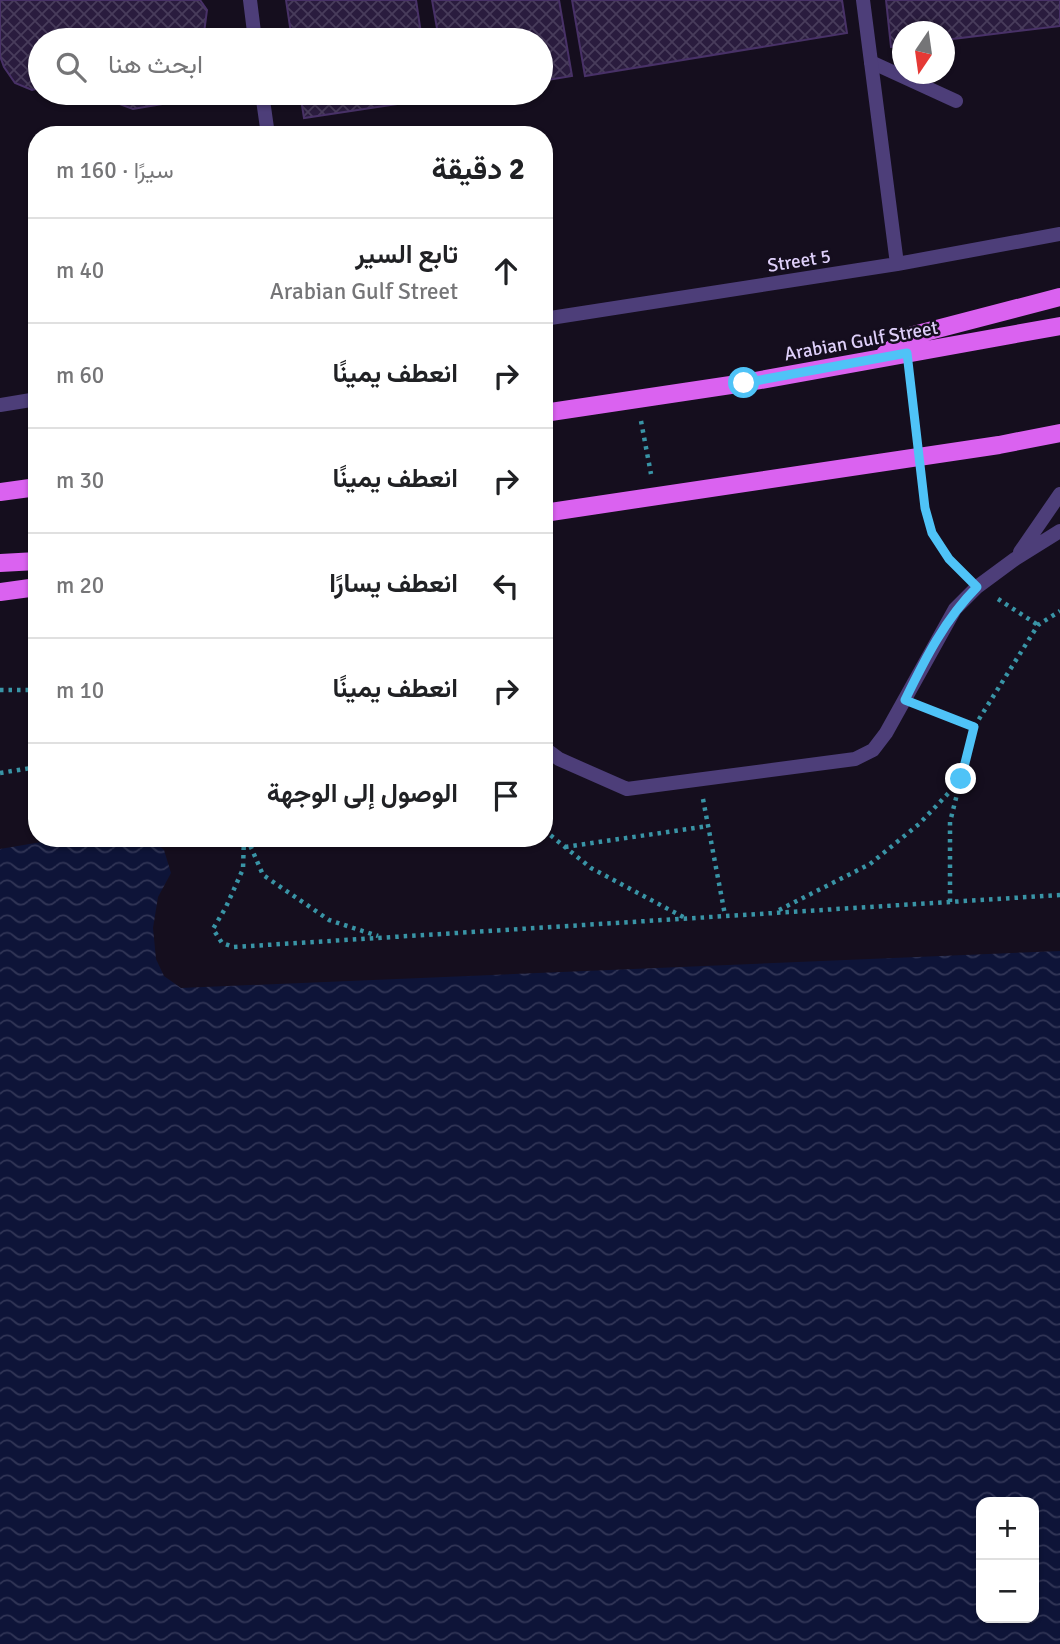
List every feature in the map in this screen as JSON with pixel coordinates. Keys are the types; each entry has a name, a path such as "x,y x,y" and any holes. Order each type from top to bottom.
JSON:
{"main road":[{"path":"879,358 910,336 1060,297"},
{"name":"Arabian Gulf Street","path":"553,412 744,383 1060,326"},
{"path":"553,512 999,445 1060,433"},
{"path":"0,492 28,488"},
{"path":"0,563 28,561"},
{"path":"0,592 28,588"}],"street":[{"path":"250,0 254,28"},
{"path":"863,0 897,264"},
{"path":"871,62 956,101"},
{"path":"264,105 267,126"},
{"name":"Street 5","path":"553,318 897,264 1060,234"},
{"path":"0,405 28,400"},
{"path":"1015,559 1060,494"},
{"path":"553,755 627,789 855,759 873,750 886,733 955,609 977,587 1060,531"}],"path":[{"path":"907,353 925,508 932,533 949,559 977,587 1038,625"},
{"path":"637,399 656,496"},
{"path":"950,902 950,822 974,727 1038,625 1060,611"},
{"path":"0,690 28,690"},
{"path":"905,700 974,727"},
{"path":"0,773 28,768"},
{"path":"699,779 725,915"},
{"path":"775,912 870,864 919,824 961,779"},
{"path":"565,847 708,826"},
{"path":"553,837 591,868 685,918"},
{"path":"244,847 243,869 213,929 222,943 234,947 1060,895"},
{"path":"250,847 263,874 329,920 382,938"}],"water":[{"path":"28,844 28,847 160,847 164,850 171,873 158,897 153,928 156,959 164,976 181,988 1060,951 1060,1644 0,1644 0,849"}],"building":[{"path":"0,0 200,0 207,10 205,28 28,28 28,88 15,83 0,56"},
{"path":"286,0 416,0 420,28 290,28"},
{"path":"432,0 559,0 572,76 553,79 553,28 437,28"},
{"path":"572,0 842,0 847,33 585,76"},
{"path":"886,0 1060,0 1060,26 955,39 955,21 892,21 891,47"},
{"path":"122,105 156,105 133,109"},
{"path":"302,105 391,105 304,118"}],"route":[{"path":"744,383 907,353 925,508 932,533 949,559 977,587 955,609 905,700 974,727 961,779"}]}
